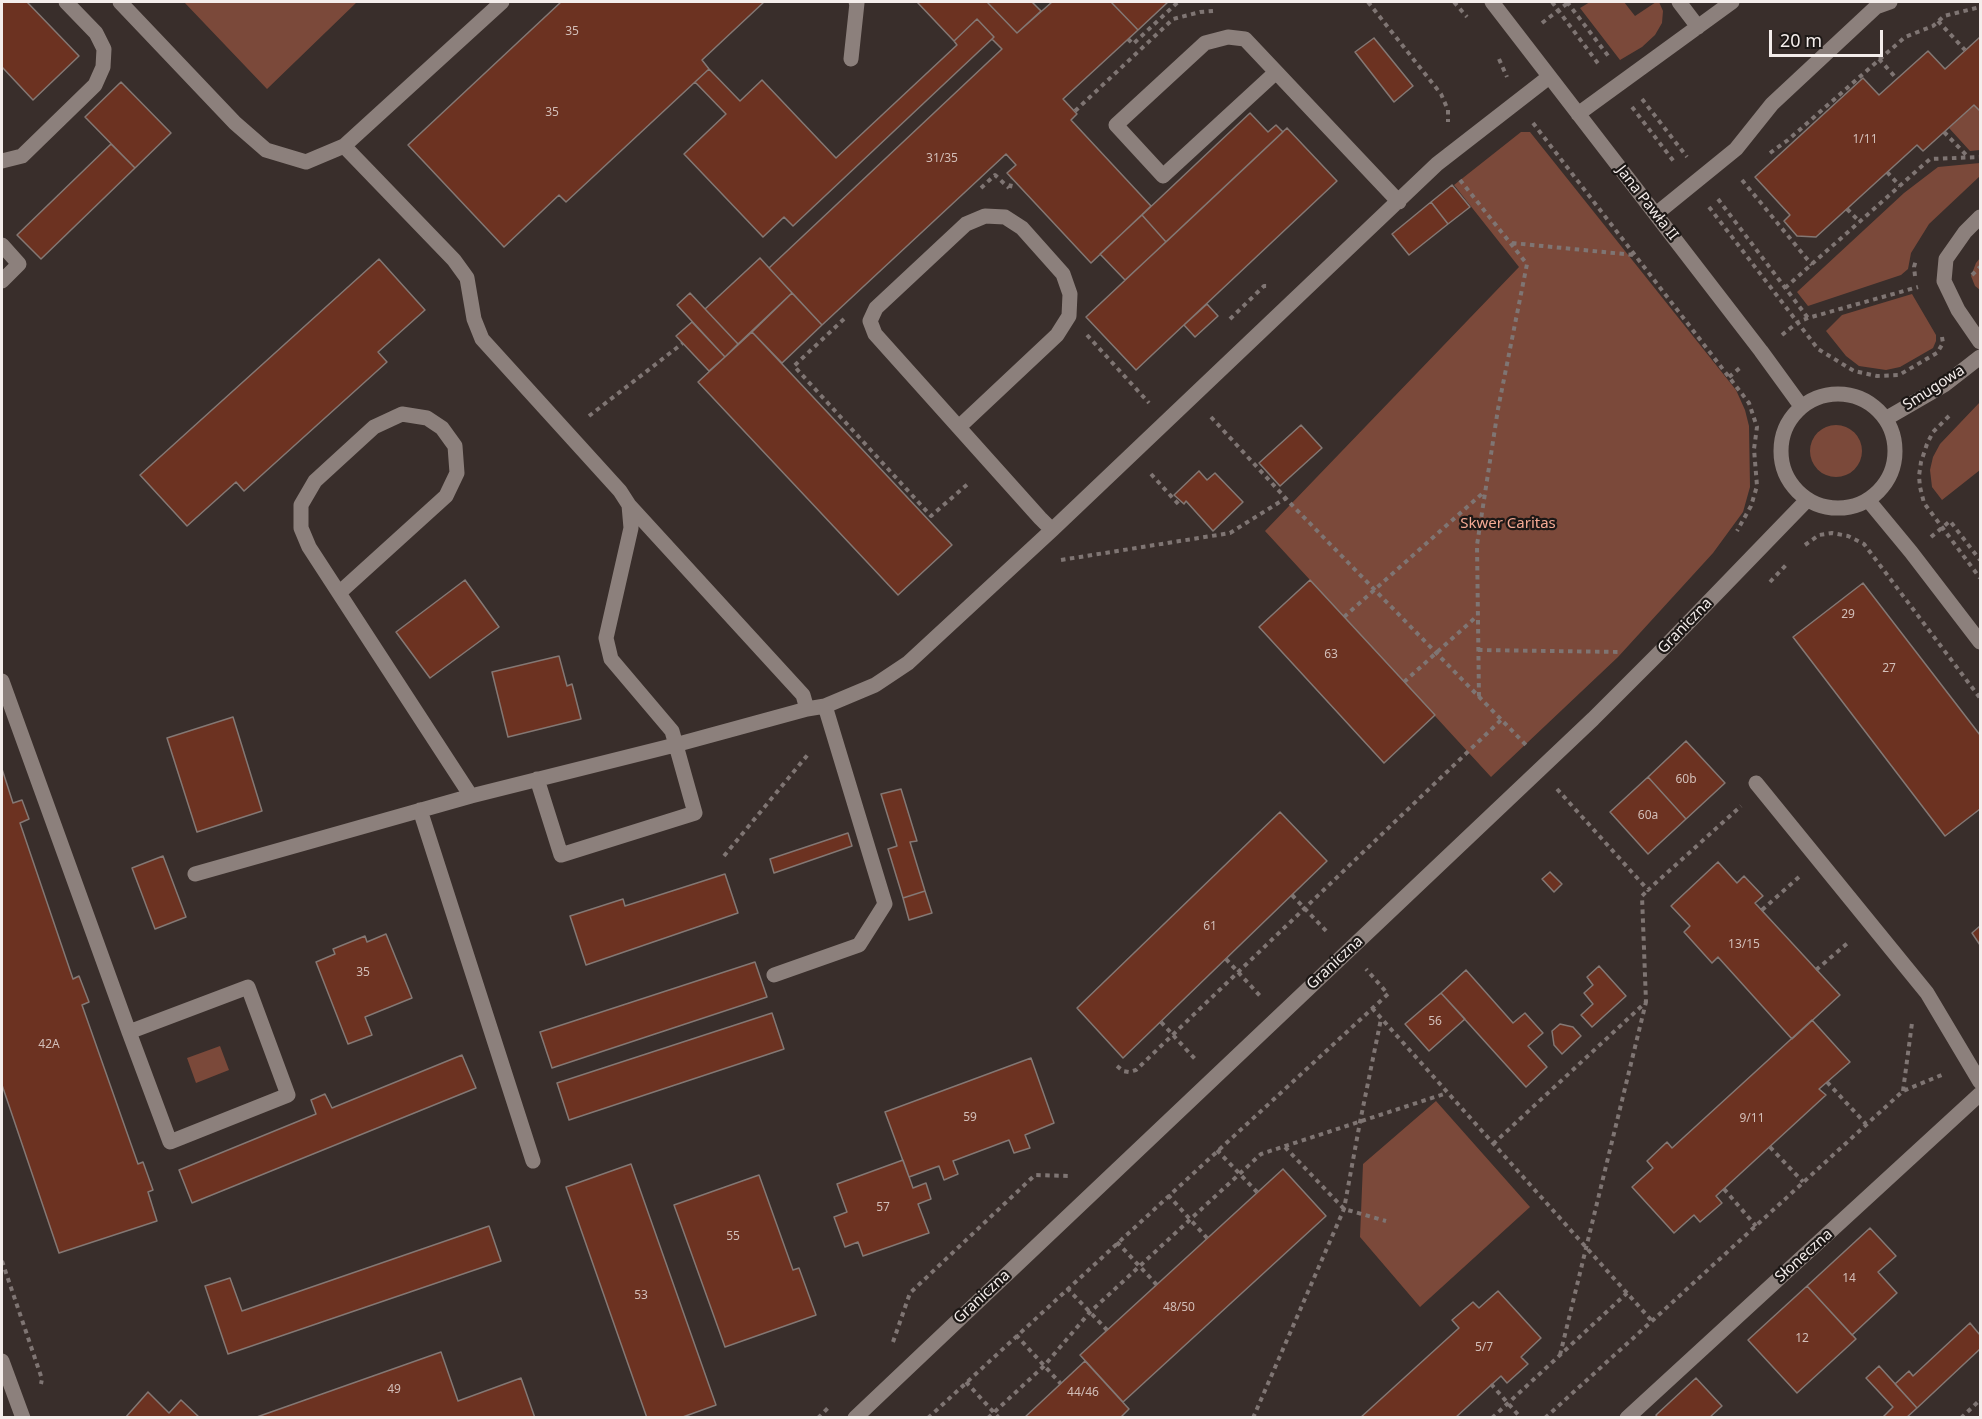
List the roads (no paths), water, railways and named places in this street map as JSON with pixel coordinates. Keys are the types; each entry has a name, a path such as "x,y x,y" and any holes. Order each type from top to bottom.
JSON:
{"street":[{"path":"2,161 22,156 95,85 103,67 104,49 96,33 66,2"},
{"path":"120,2 235,123 266,150 306,162 344,146 502,2"},
{"path":"851,59 856,2"},
{"name":"Jana Pawła II","path":"1492,2 1761,351 1800,406"},
{"path":"1679,2 1698,27"},
{"path":"1578,114 1732,2"},
{"path":"1656,214 1736,149 1772,104 1876,8 1890,2"},
{"path":"1275,73 1163,176 1116,125 1205,43 1228,37 1245,39 1399,202"},
{"path":"195,874 471,796 825,706 875,685 908,663 1052,530 1437,164 1549,77"},
{"path":"344,146 454,260 467,278 474,319 482,339 620,491 629,505 803,695 807,709"},
{"path":"959,428 1057,335 1069,316 1070,294 1063,274 1022,228 1005,218 985,216 966,224 876,308 870,321 875,334 959,428 1052,530"},
{"path":"1980,217 1965,232 1946,259 1944,281 1958,310 1980,342"},
{"path":"2,245 19,264 2,281"},
{"name":"Smugowa","path":"1887,418 1944,385 1980,357"},
{"path":"1848,393 1860,397 1887,418 1895,439 1894,462 1881,490 1868,500 1855,506 1825,507 1807,500 1793,488 1783,470 1780,440 1793,413 1800,406 1817,396 1848,393"},
{"path":"339,593 446,496 457,473 455,446 442,428 427,418 402,414 374,427 315,481 301,504 301,528 309,547 471,796"},
{"name":"Graniczna","path":"855,1418 1593,719 1807,500"},
{"path":"1868,500 1980,642"},
{"path":"537,779 561,855 695,813 672,731 611,659 606,638 631,528 629,505"},
{"path":"2,681 129,1032 170,1142 288,1095 248,987 129,1032"},
{"path":"774,975 859,945 885,904 825,706"},
{"path":"1756,783 1928,993 1980,1082"},
{"path":"420,810 533,1161"},
{"name":"Słoneczna","path":"1627,1418 1980,1094"},
{"path":"2,1361 21,1411"}],"park label":[{"name":"Skwer Caritas","path":"1508,524"}]}
